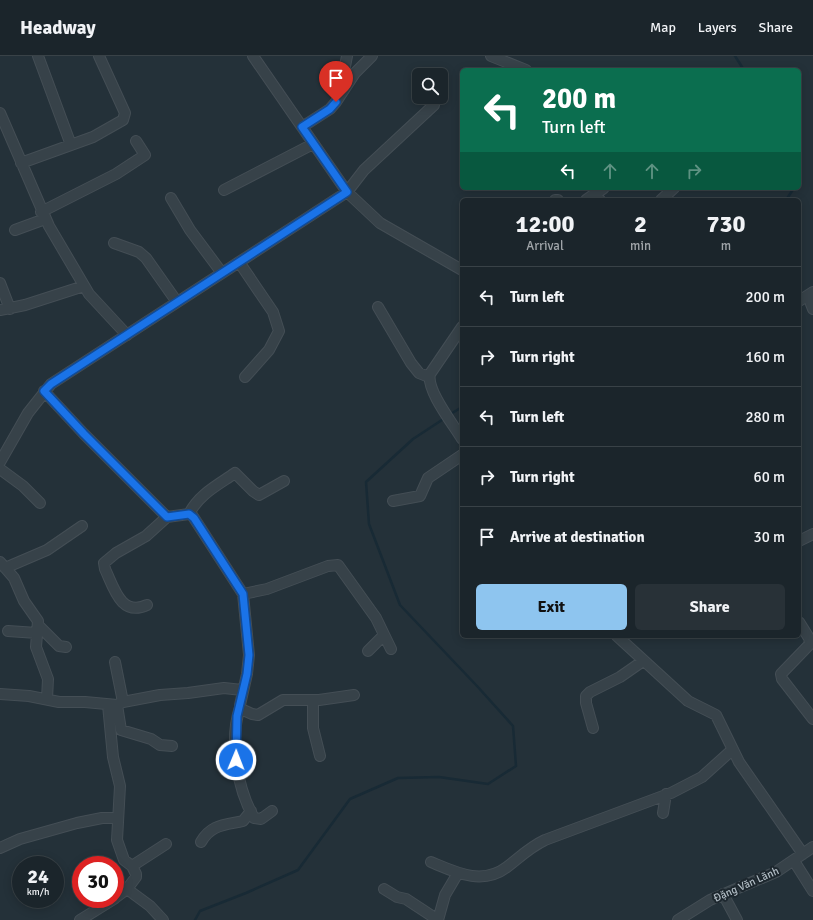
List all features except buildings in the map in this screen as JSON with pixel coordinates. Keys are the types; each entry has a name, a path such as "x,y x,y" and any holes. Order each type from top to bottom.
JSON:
{"street":[{"path":"38,56 71,144"},
{"path":"20,163 93,137 117,124 125,116 99,56"},
{"path":"253,56 347,192 372,217 386,227 460,269"},
{"path":"340,95 347,56"},
{"path":"302,127 330,109 355,72 372,56"},
{"path":"491,56 521,68"},
{"path":"0,462 28,413 51,384 347,192 364,170 434,105"},
{"path":"0,113 43,216 84,286 96,303 126,335"},
{"path":"15,230 43,216 116,174 145,155 136,141"},
{"path":"224,190 313,144"},
{"path":"593,198 602,190"},
{"path":"663,198 672,190"},
{"path":"171,198 190,230 222,273"},
{"path":"114,244 139,252 146,258 177,302"},
{"path":"239,262 273,312 279,331 269,350 245,377"},
{"path":"0,283 5,310 84,286"},
{"path":"807,296 813,309"},
{"path":"378,307 411,363 419,373 429,377"},
{"path":"460,330 429,377 430,386 460,435"},
{"path":"44,391 84,434 167,517"},
{"path":"393,501 420,496 428,478 460,456"},
{"path":"0,469 24,486 40,503"},
{"path":"189,514 193,506 204,494 236,473 253,491 259,495 284,482"},
{"path":"147,605 138,609 131,609 124,605 105,569 104,563 116,553 146,536 167,517 189,514 194,518 243,594 249,655 247,674 237,716 236,760 238,779 254,818 261,819 272,811"},
{"path":"47,699 48,679 36,647 38,629 37,618 24,601 14,578 2,565 47,550 82,526"},
{"path":"801,540 813,534"},
{"path":"243,594 267,589 328,566 338,566 376,618 391,649"},
{"path":"801,625 809,638 810,644 781,674 782,679 813,719"},
{"path":"8,630 38,629 59,646 66,647"},
{"path":"368,651 384,635"},
{"path":"618,638 688,701 716,715 732,750 803,854"},
{"path":"593,728 586,703 586,696 590,692 620,677 643,660"},
{"path":"115,662 116,704 113,757 120,786 117,818 117,840 119,850 126,863 132,866 136,874 136,877 124,891"},
{"path":"0,694 116,704 160,695 188,693 212,689 227,688 242,690"},
{"path":"240,707 243,711 258,715 283,700 313,700 354,695"},
{"path":"313,700 313,728 320,756"},
{"path":"116,704 121,730 151,739 160,745 172,746"},
{"path":"431,862 471,877 481,877 497,873 506,868 528,850 545,840 666,794 702,777 732,750"},
{"path":"663,813 666,794"},
{"path":"201,842 209,832 216,827 244,821 251,811"},
{"path":"0,848 20,839 77,823 102,818 117,818"},
{"path":"132,866 166,844"},
{"name":"Đặng Văn Lãnh","path":"678,920 701,905 722,894 776,872 813,847"},
{"path":"794,861 813,891"},
{"path":"384,889 397,897 406,899 438,920 445,895 458,873"},
{"path":"127,889 150,906 163,920"},
{"path":"722,894 737,920"},
{"path":"80,920 99,908"}],"waterway":[{"path":"735,56 743,68"},
{"path":"787,198 792,190"},
{"path":"449,415 460,408"},
{"path":"195,920 200,911 298,870 350,799 398,778 439,777 488,784 516,766 513,726 400,605 369,524 366,482 413,439 445,418"}],"route":[{"path":"236,760 237,716 247,674 249,655 243,594 241,590 192,515 189,514 167,517 131,479 84,434 44,391 51,384 347,192 302,127 330,109 336,102"}]}
